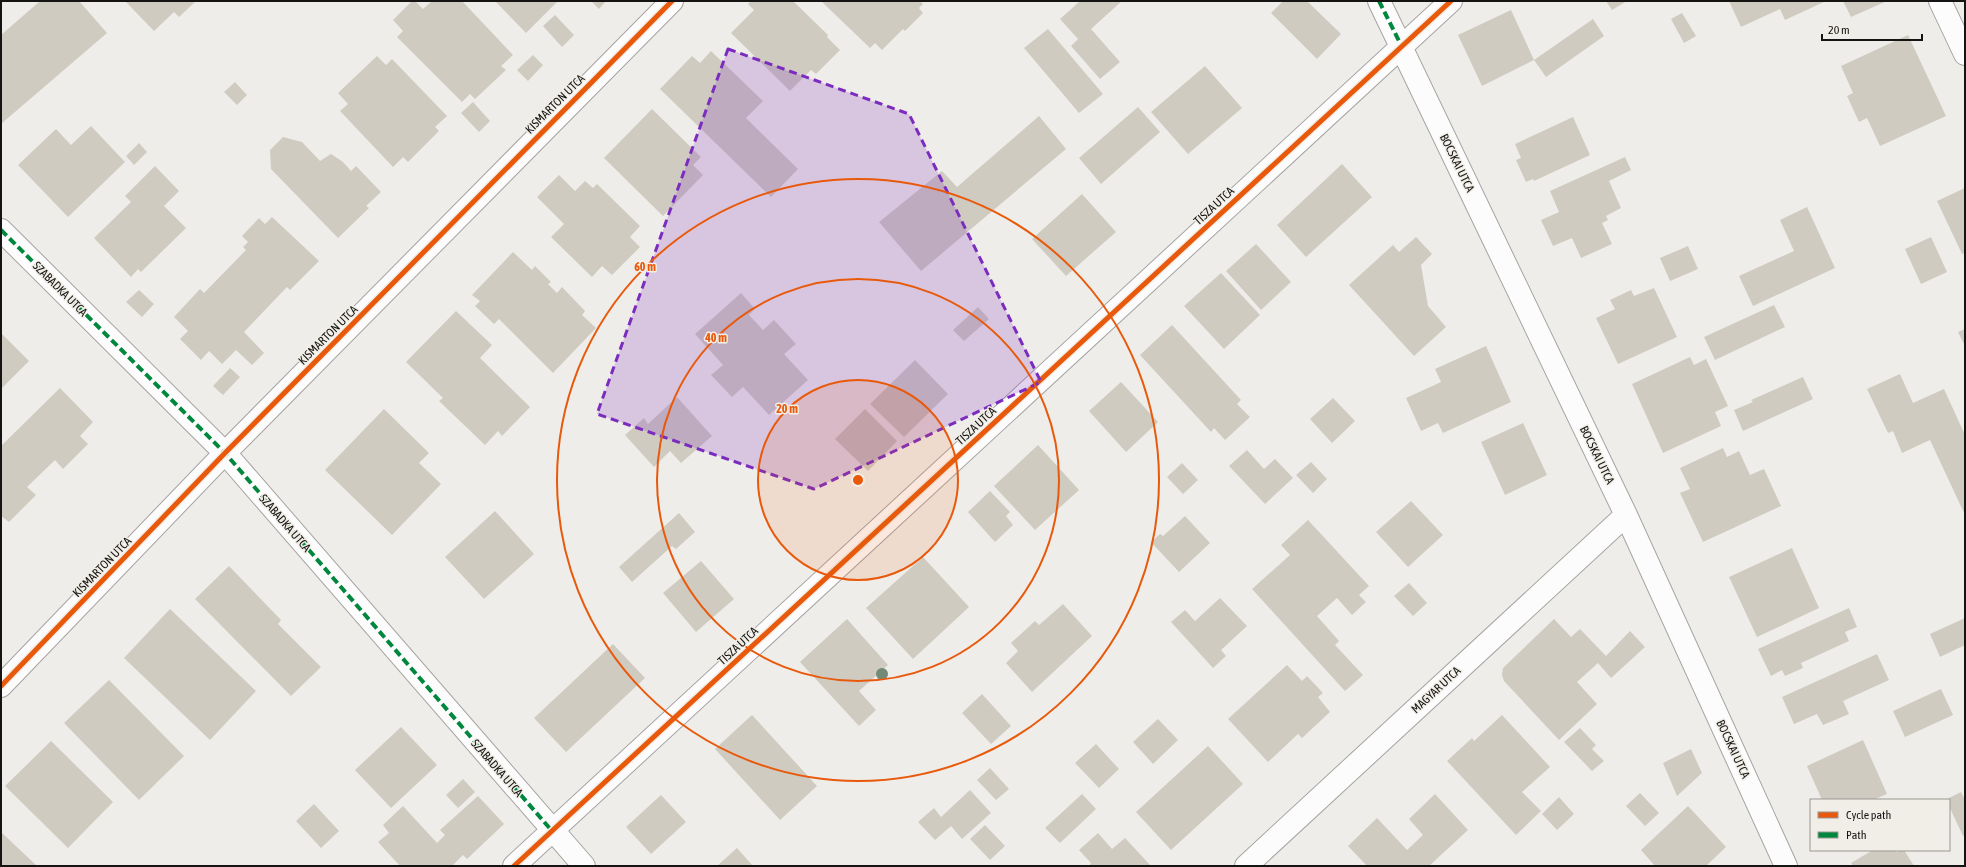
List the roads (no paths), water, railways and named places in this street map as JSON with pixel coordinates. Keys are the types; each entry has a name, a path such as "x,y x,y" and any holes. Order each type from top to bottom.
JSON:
{"street":[{"name":"KISMARTON UTCA","path":"1,686 225,454 672,1"},
{"name":"BOCSKAI UTCA","path":"1379,1 1626,515 1786,866"},
{"name":"TISZA UTCA","path":"514,866 1452,1"},
{"path":"1940,1 1965,54"},
{"name":"SZABADKA UTCA","path":"1,230 225,454 584,866"},
{"name":"MAGYAR UTCA","path":"1246,866 1626,515"}]}
